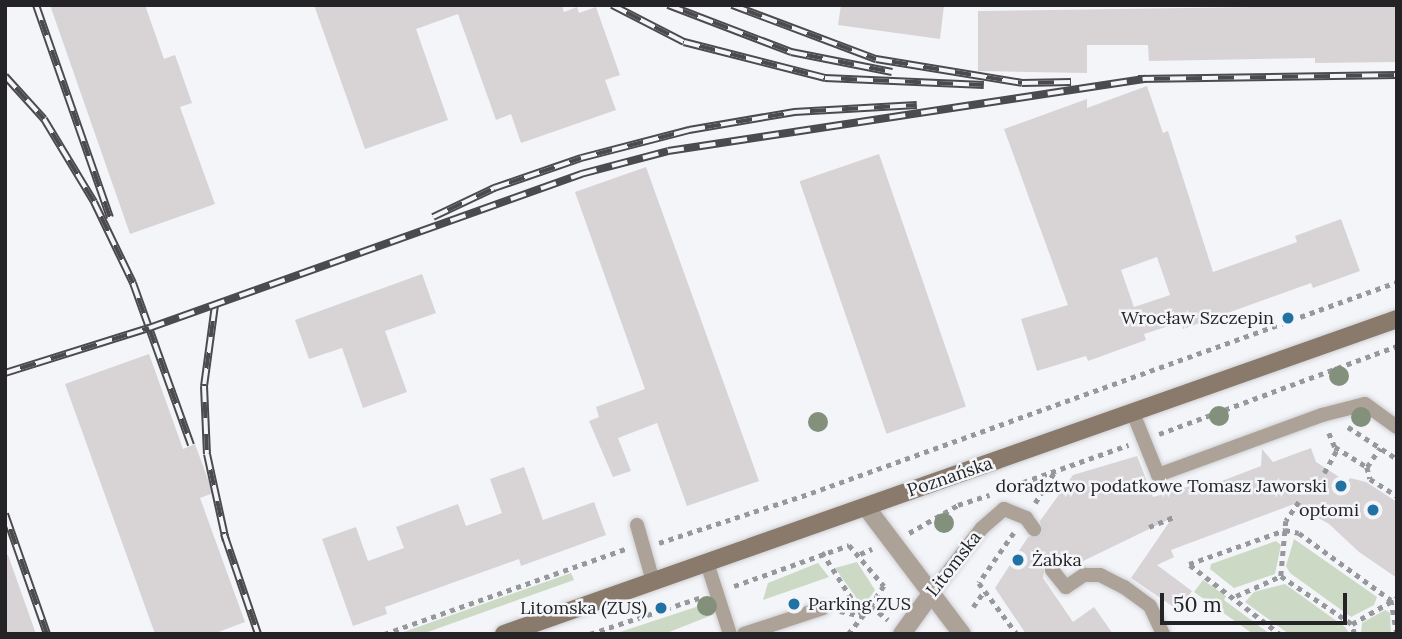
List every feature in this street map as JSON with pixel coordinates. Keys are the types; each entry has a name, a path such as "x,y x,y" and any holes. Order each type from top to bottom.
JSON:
{"street":[{"name":"Poznańska","path":"504,634 525,630 653,581 1397,319"},
{"path":"866,507 962,634"},
{"name":"Litomska","path":"897,628 931,594"}],"lane":[{"path":"1133,414 1158,475 1322,415 1365,404 1397,427"},
{"name":"Litomska","path":"931,594 982,528 1003,509 1016,512 1034,529"},
{"path":"637,525 653,581"},
{"path":"707,562 730,634"},
{"path":"1052,570 1066,587 1084,575 1101,575 1124,587 1150,607 1163,634"},
{"path":"744,634 823,608"}],"path":[{"path":"673,540 811,494 1397,282"},
{"path":"1353,366 1397,346"},
{"path":"1339,421 1397,459"},
{"path":"1326,426 1338,448 1367,467 1370,479 1397,496"},
{"path":"1324,473 1338,448"},
{"path":"1367,467 1380,448"},
{"path":"811,494 815,502"},
{"path":"1281,576 1285,530 1299,502"},
{"path":"1149,527 1174,517"},
{"path":"1236,596 1189,564 1285,530 1299,533 1394,599"},
{"path":"828,542 831,549"},
{"path":"722,591 822,552 849,545 860,554 884,586 871,607 848,634"},
{"path":"384,634 625,550"},
{"path":"860,554 868,551"},
{"path":"822,552 863,616"},
{"path":"1280,634 1233,600 1236,596 1281,576"},
{"path":"1281,576 1352,624 1354,634"},
{"path":"972,607 984,591 1017,634"},
{"path":"590,634 707,596"},
{"path":"1352,624 1394,599"},
{"path":"1394,599 1397,634"},
{"path":"871,607 897,628"}],"green space":[{"path":"1294,539 1377,597 1374,605 1351,617 1290,573 1286,566"},
{"path":"1276,541 1281,545 1275,574 1234,588 1210,569 1211,564"},
{"path":"857,562 875,590 863,607 835,568"},
{"path":"818,563 829,577 763,600 768,583"},
{"path":"571,573 574,580 422,634 398,634"},
{"path":"1203,580 1226,596 1224,600 1270,634 1253,634 1194,592"},
{"path":"1285,584 1345,627 1350,634 1289,634 1245,602 1254,592"},
{"path":"699,606 715,614 664,634 614,634"},
{"path":"1385,610 1390,613 1391,634 1361,634 1362,623"}],"building":[{"path":"50,5 145,5 164,59 175,55 192,103 180,107 215,204 130,234"},
{"path":"314,5 562,5 564,12 577,7 579,13 596,7 620,75 605,80 616,110 521,143 511,114 496,120 458,14 416,29 448,120 365,149"},
{"path":"841,5 944,5 940,39 838,25"},
{"path":"1397,5 1397,62 1315,63 1315,58 1149,61 1148,45 1087,45 1087,73 978,71 978,11"},
{"path":"1147,86 1163,133 1168,131 1213,272 1297,242 1295,236 1341,219 1360,271 1313,288 1311,283 1183,329 1181,322 1144,334 1146,340 1088,361 1086,356 1037,371 1021,319 1068,305 1004,129 1087,99 1087,108","holes":["1157,257 1170,295 1134,307 1121,270"]},
{"path":"879,154 966,406 887,434 800,181"},
{"path":"646,167 759,481 687,506 657,423 618,438 631,471 613,477 589,421 599,417 596,407 645,389 575,192"},
{"path":"422,274 436,313 385,331 407,392 363,408 342,348 309,359 295,320"},
{"path":"149,354 183,449 195,444 213,493 200,498 245,622 213,634 155,634 65,384"},
{"path":"1311,448 1316,462 1347,482 1350,478 1366,482 1397,502 1397,578 1359,552 1329,524 1294,504 1171,550 1174,557 1157,565 1192,591 1178,610 1131,578 1172,518 1081,562 1077,556 1061,566 1055,561 1045,563 1043,578 1073,622 1094,607 1113,634 1026,634 995,588 1028,537 1042,533 1040,521 1073,475 1137,456 1153,497 1210,480 1214,484 1261,466 1262,449 1273,462"},
{"path":"524,467 543,520 594,502 606,535 521,566 519,559 385,607 387,614 353,626 322,539 356,527 368,561 404,548 396,527 458,504 466,526 502,513 490,479"},
{"path":"5,555 8,555 36,634 5,634"}],"railway":[{"path":"36,5 110,217"},
{"path":"612,5 684,42 825,78 984,85"},
{"path":"668,5 791,52 892,72"},
{"path":"732,5 876,59 1022,83 1071,82"},
{"path":"1138,79 1397,75"},
{"path":"5,76 44,119 94,202 133,283 191,445"},
{"path":"5,373 149,328 581,174 668,151 1146,79"},
{"path":"433,217 494,188 581,158 689,130 794,112 917,105"},
{"path":"215,305 204,386 207,454 226,541"},
{"path":"5,514 47,634"},
{"path":"224,534 258,634"}],"place":[{"name":"Wrocław Szczepin","path":"1288,318"},
{"name":"doradztwo podatkowe Tomasz Jaworski","path":"1341,486"},
{"name":"optomi","path":"1373,510"},
{"name":"Żabka","path":"1018,560"},
{"name":"Parking ZUS","path":"794,604"},
{"name":"Litomska (ZUS)","path":"661,608"}]}
